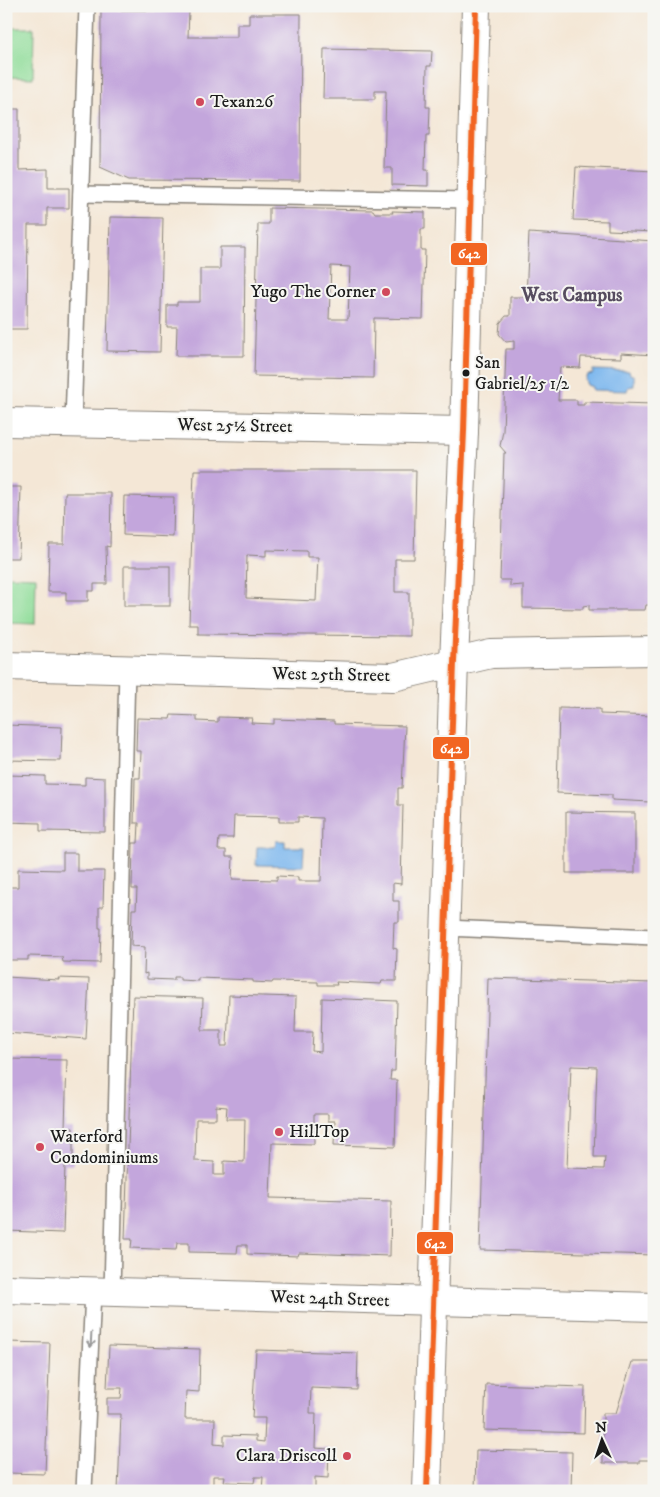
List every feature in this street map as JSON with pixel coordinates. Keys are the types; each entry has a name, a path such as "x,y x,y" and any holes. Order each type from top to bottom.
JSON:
{"street":[{"path":"427,1491 454,662 464,431 476,6"},
{"name":"West 25½ Street","path":"6,422 464,431"},
{"name":"West 25th Street","path":"6,666 393,678 491,654 654,651"},
{"name":"West 24th Street","path":"6,1289 654,1307"}],"lane":[{"path":"73,423 87,6"},
{"path":"81,194 471,200"},
{"path":"84,1491 103,1292 127,670"},
{"path":"446,928 654,937"}],"green space":[{"path":"6,28 34,28 33,78 6,77"},
{"path":"6,576 36,577 35,624 6,623"}],"water":[{"path":"593,370 629,371 634,376 634,386 628,387 627,391 592,390 592,387 587,385 585,380 587,375 593,374"},
{"path":"276,841 285,841 285,847 304,847 303,866 256,865 257,847 275,847"}],"building":[{"name":"Texan26","path":"101,10 189,11 188,37 237,37 237,24 249,24 249,14 301,14 300,181 129,180 100,167"},
{"path":"324,49 432,51 431,66 427,66 426,107 430,107 429,136 426,136 425,170 428,170 428,186 392,185 392,168 384,168 386,91 375,91 375,99 323,99"},
{"path":"6,109 19,109 19,170 48,169 48,188 69,188 69,208 47,208 47,225 28,225 27,329 6,329"},
{"path":"576,167 654,171 654,232 608,230 608,221 573,220"},
{"name":"Yugo The Corner","path":"269,208 373,210 375,213 393,213 392,211 425,212 425,229 421,229 421,250 425,250 423,319 374,318 373,378 254,376 258,224 269,224","holes":["331,266 350,267 348,319 329,319"]},
{"path":"110,217 163,218 160,352 107,351"},
{"path":"529,233 654,241 654,355 621,353 621,358 581,357 580,368 560,367 558,400 577,400 577,405 584,405 584,402 654,404 654,605 646,605 645,610 589,610 589,605 583,606 583,609 523,608 523,585 510,586 510,580 500,580 504,453 506,453 500,446 503,431 506,349 514,349 514,341 506,342 499,334 500,323 506,316 510,316 510,297 526,297"},
{"path":"220,247 245,247 244,356 176,356 177,327 167,327 167,305 177,305 177,302 200,302 200,269 220,269"},
{"path":"194,470 416,470 414,559 395,559 395,592 409,592 409,636 198,634 198,625 189,625","holes":["266,550 307,551 307,557 318,557 316,601 246,598 247,555 266,556"]},
{"path":"6,487 21,487 19,558 6,558"},
{"path":"65,493 111,493 110,547 106,546 107,584 94,584 94,591 88,591 88,601 66,601 66,592 48,592 49,544 64,544"},
{"path":"124,496 174,497 173,537 123,535"},
{"path":"124,566 170,566 170,606 124,606"},
{"path":"559,708 600,709 600,714 654,716 654,796 650,796 650,802 612,800 612,795 557,793"},
{"path":"171,715 197,716 197,721 218,722 218,717 252,718 251,723 274,724 274,719 334,721 334,724 405,726 402,788 398,788 398,805 403,805 401,884 393,883 393,901 399,901 399,922 394,922 393,948 397,949 396,981 382,981 381,984 336,982 337,985 318,985 318,982 273,981 272,983 253,982 253,980 198,978 198,981 180,980 180,977 174,977 174,980 147,979 147,973 144,974 145,947 131,946 132,909 136,909 137,889 132,889 133,843 138,843 139,823 134,823 135,778 140,778 141,751 136,751 137,718 170,719","holes":["234,816 279,817 279,822 298,822 298,817 322,818 321,881 298,881 298,877 277,876 277,880 232,879 233,857 226,857 226,850 218,850 219,838 233,838"]},
{"path":"6,725 62,727 61,761 6,760"},
{"path":"6,775 45,776 45,784 85,785 85,777 105,778 105,832 40,831 40,823 6,822"},
{"path":"566,812 635,813 635,873 566,873"},
{"path":"63,853 77,853 77,871 104,871 103,907 99,907 99,928 101,928 100,963 63,962 62,957 28,956 28,960 6,960 6,887 18,887 18,869 63,870"},
{"path":"6,977 59,980 58,978 89,979 86,1039 6,1033"},
{"path":"488,978 654,983 654,1255 480,1250","holes":["571,1066 597,1067 594,1157 605,1157 604,1169 567,1168"]},
{"name":"HillTop","path":"229,995 296,997 295,1032 313,1032 312,1051 321,1052 322,998 397,1001 395,1071 391,1071 390,1080 397,1080 395,1147 334,1145 335,1121 328,1121 328,1114 314,1114 314,1144 272,1143 270,1198 391,1201 390,1256 299,1253 298,1256 247,1254 247,1245 238,1245 237,1253 189,1252 189,1243 177,1243 176,1250 131,1248 132,1239 125,1239 133,996 203,998 202,1030 221,1030 221,1046 227,1046","holes":["216,1106 227,1107 226,1119 245,1119 244,1162 224,1161 224,1175 214,1175 214,1162 195,1161 196,1119 216,1119"]},
{"name":"Waterford Condominiums","path":"6,1059 67,1060 65,1128 73,1128 73,1165 65,1165 63,1233 6,1231"},
{"path":"6,1342 50,1343 45,1474 6,1473"},
{"path":"109,1346 200,1349 199,1392 186,1391 185,1419 215,1419 214,1444 224,1445 224,1435 256,1436 256,1441 264,1442 265,1418 252,1418 256,1350 358,1353 357,1390 311,1388 310,1413 316,1413 315,1448 329,1449 328,1478 315,1477 315,1491 262,1491 263,1477 255,1477 254,1483 224,1482 225,1476 213,1476 213,1491 118,1491 121,1414 107,1414 107,1398 121,1398 122,1388 107,1388"},
{"path":"632,1362 654,1362 654,1460 639,1460 639,1463 603,1463 603,1413 616,1413"},
{"path":"486,1384 585,1387 584,1433 484,1430"},
{"path":"476,1450 572,1452 571,1491 475,1491"}],"transit line":[{"name":"642","path":"427,1491 454,662 464,431 476,6"}],"place":[{"name":"Texan26","path":"200,102"},
{"name":"Yugo The Corner","path":"386,292"},
{"name":"San Gabriel/25 1/2","path":"466,373"},
{"name":"HillTop","path":"279,1132"},
{"name":"Waterford Condominiums","path":"40,1147"},
{"name":"Clara Driscoll","path":"347,1456"}],"district":[{"name":"West Campus","path":"572,295"}]}
